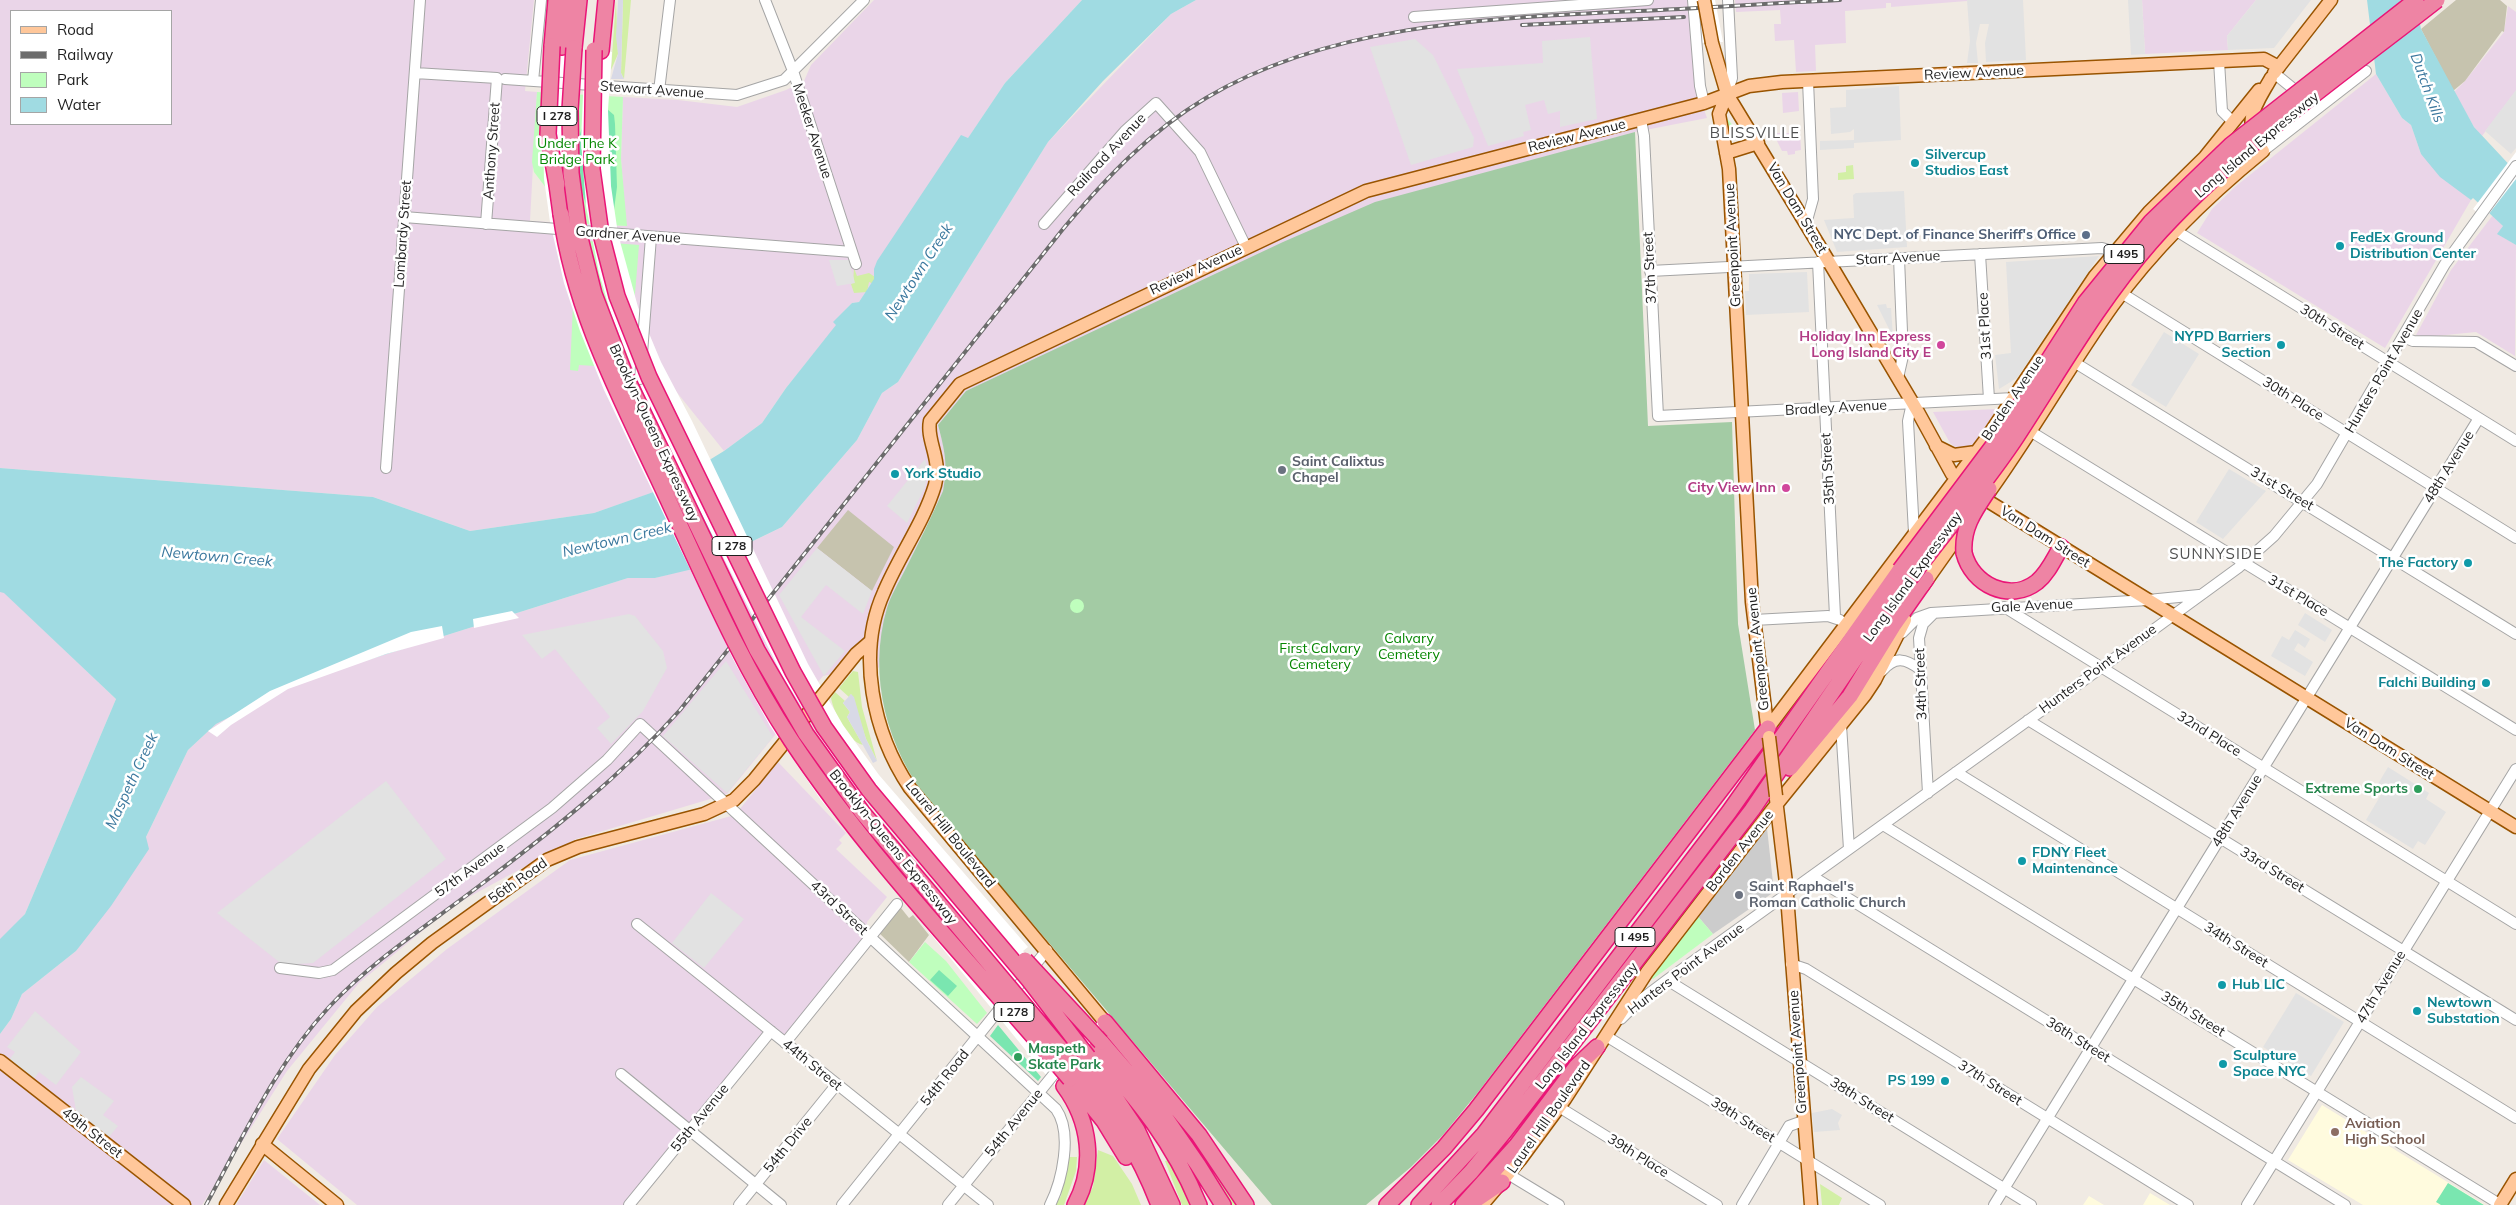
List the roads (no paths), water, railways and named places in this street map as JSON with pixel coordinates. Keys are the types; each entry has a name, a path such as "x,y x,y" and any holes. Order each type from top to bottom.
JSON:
{"highway":[{"path":"556,0 563,47"},
{"name":"I 278","path":"563,47 568,0"},
{"name":"Brooklyn-Queens Expressway","path":"578,0 563,47 549,148 572,270 596,344 743,657 787,734 828,793 955,948 1083,1064 1113,1135 1150,1205"},
{"name":"Brooklyn-Queens Expressway","path":"597,0 598,51 592,118 592,169 603,245 620,307 652,384 793,672 818,716 877,800 1029,980 1125,1133 1144,1168 1159,1205"},
{"path":"598,51 606,0"},
{"name":"Long Island Expressway","path":"1439,1205 1482,1159 1590,1024 1752,810 1905,574 1996,442 2085,303 2152,222 2231,145 2416,0"},
{"name":"Long Island Expressway","path":"1419,1205 1462,1160 1510,1099 1750,785 1837,658 2007,450 2052,378 2119,281 2159,234 2201,191 2259,140 2438,0"},
{"name":"Brooklyn-Queens Expressway","path":"563,47 570,110 571,173 578,228 594,294 625,375 757,650 806,734 862,812 1083,1064 1137,1130 1172,1205"},
{"path":"2052,378 2021,444 1969,521 1965,534 1964,554 1970,569 1981,581 2000,590 2015,591 2028,587 2042,578 2061,547"},
{"path":"1752,810 1850,696 1893,626 1926,579"},
{"path":"1516,1058 1550,1024 1797,702 1837,658"},
{"path":"1396,1205 1422,1179 1444,1148 1516,1058 1768,732"},
{"path":"982,924 1022,956 1083,1064 1140,1103 1160,1130 1181,1166 1199,1205"},
{"path":"1105,1022 1199,1135 1246,1205"},
{"path":"1454,1205 1490,1166 1514,1135 1549,1087 1590,1024"},
{"path":"1463,1205 1529,1130 1576,1067 1605,1036"},
{"path":"1083,1064 1144,1091 1182,1143 1223,1205"},
{"path":"1075,1205 1086,1176 1088,1149 1081,1115 1083,1064"},
{"path":"1182,1143 1211,1205"},
{"path":"1377,1205 1414,1171 1444,1148"},
{"path":"1387,1205 1444,1148"},
{"path":"1471,1205 1505,1178"}],"main road":[{"path":"1704,0 1712,42 1727,94"},
{"name":"Borden Avenue","path":"1768,732 1976,452 2096,276 2149,212 2213,148 2248,101 2274,73 2331,0"},
{"name":"Review Avenue","path":"931,419 956,387 971,377 1372,189 1641,120 1704,103 1765,83 2266,59 2274,73"},
{"name":"Borden Avenue","path":"2259,146 2252,132 2252,115 2274,73"},
{"name":"Van Dam Street","path":"1727,94 1806,224 1824,262 1898,378 1956,478 1984,499 2061,547 2516,827"},
{"name":"Greenpoint Avenue","path":"1727,94 1719,114 1726,153 1734,266 1754,620 1786,894 1811,1205"},
{"path":"2233,122 2259,146"},
{"path":"2213,148 2235,134 2259,146"},
{"path":"1726,153 1758,143"},
{"path":"1926,579 2031,432 2074,362 2122,294 2176,231 2259,146"},
{"name":"Laurel Hill Boulevard","path":"931,419 929,424 937,459 935,484 883,593 874,621 871,641 877,712 885,740 896,765 922,803 1047,950 1105,1022"},
{"path":"1936,446 1954,454 1976,452"},
{"name":"Borden Avenue","path":"1605,1036 1647,972 1776,800 1841,725 1875,680 1926,579"},
{"name":"56th Road","path":"226,1205 309,1069 363,1004 421,952 547,860 578,847 704,814 727,804 750,785 856,654 871,641"},
{"name":"Laurel Hill Boulevard","path":"1482,1205 1559,1107 1605,1036"},
{"name":"49th Street","path":"0,1062 184,1205"},
{"path":"262,1144 337,1205"},
{"path":"2500,1205 2516,1179"}],"street":[{"name":"Lombardy Street","path":"386,468 420,0"},
{"path":"533,81 541,0"},
{"path":"659,91 670,0"},
{"name":"Meeker Avenue","path":"765,0 793,71 856,264"},
{"name":"Stewart Avenue","path":"415,73 737,95 784,80 864,0"},
{"path":"1414,17 1648,0"},
{"path":"1692,0 1700,86 1704,103"},
{"name":"Greenpoint Avenue","path":"1727,94 1732,78 1728,0"},
{"path":"2219,61 2222,110 2233,122"},
{"path":"2259,146 2318,107 2366,71"},
{"name":"Review Avenue","path":"2274,73 2284,83 2318,107"},
{"name":"Anthony Street","path":"486,224 501,78"},
{"path":"1806,224 1813,199 1808,81"},
{"name":"Railroad Avenue","path":"1044,224 1125,131 1156,103 1200,152 1246,247"},
{"name":"37th Street","path":"1641,120 1644,136 1658,416"},
{"name":"Hunters Point Avenue","path":"1605,1036 1640,1000 2101,668 2244,563 2274,536 2323,476 2445,264 2479,214 2516,166"},
{"name":"30th Street","path":"2149,212 2176,231 2516,441"},
{"name":"Gardner Avenue","path":"404,217 852,252"},
{"path":"567,262 569,230"},
{"path":"640,379 651,237"},
{"name":"Starr Avenue","path":"1650,271 2102,248 2115,252"},
{"name":"31st Place","path":"1980,254 1989,399"},
{"path":"1898,378 1904,356 1899,258"},
{"name":"35th Street","path":"1824,262 1825,409 1835,616"},
{"name":"30th Place","path":"2096,276 2122,294 2516,538"},
{"path":"2403,337 2413,341 2476,342 2516,366"},
{"name":"31st Street","path":"2048,346 2516,634"},
{"name":"Bradley Avenue","path":"1658,416 2014,398"},
{"path":"1912,403 1908,421 1914,533"},
{"name":"31st Place","path":"2003,414 2516,730"},
{"name":"48th Avenue","path":"1994,1205 2479,418"},
{"name":"Gale Avenue","path":"1885,659 1902,633 1913,621 1927,613 2148,600 2200,594"},
{"name":"32nd Place","path":"2004,607 2516,924"},
{"name":"34th Street","path":"1928,792 1920,630 1936,612"},
{"path":"1754,620 1835,616 1846,625"},
{"name":"Borden Avenue","path":"1875,680 1896,659 1909,661 1921,670"},
{"name":"33rd Street","path":"2028,720 2516,1020"},
{"name":"43rd Street","path":"640,724 1059,1113 1063,1130 1064,1152 1061,1174 1050,1205"},
{"name":"57th Avenue","path":"280,968 319,973 333,970 552,808 606,760 640,724"},
{"path":"1841,725 1849,849"},
{"name":"47th Avenue","path":"2247,1205 2516,769"},
{"name":"34th Street","path":"1956,772 2516,1118"},
{"name":"35th Street","path":"1883,824 2500,1205"},
{"name":"36th Street","path":"1812,876 2345,1205"},
{"path":"785,1043 897,904"},
{"name":"44th Street","path":"637,924 988,1205"},
{"name":"54th Road","path":"842,1205 1047,950"},
{"name":"37th Street","path":"1791,964 1806,969 2188,1205"},
{"name":"38th Street","path":"1667,980 2031,1205"},
{"name":"54th Avenue","path":"948,1205 1038,1093 1070,1056 1105,1022"},
{"name":"55th Avenue","path":"629,1205 771,1031"},
{"name":"39th Street","path":"1605,1036 1880,1205"},
{"path":"621,1074 781,1205"},
{"name":"54th Drive","path":"739,1205 837,1084"},
{"name":"39th Place","path":"1559,1107 1717,1205"},
{"path":"1742,1205 1790,1125 1803,1121"},
{"path":"1505,1178 1559,1205"}],"water":[{"path":"1082,0 1196,0 1171,14 1103,81 1048,142 898,382 882,393 857,440 782,527 697,568 655,578 628,578 301,681 216,724 188,750 146,837 149,849 111,906 76,951 22,994 11,1019 0,1034 0,939 25,914 116,699 4,593 0,592 0,468 373,497 470,531 594,513 662,489 724,451 762,423 786,388 836,325 833,322 852,303 859,302 874,279 874,269 877,261 961,135 968,138 1005,83"},
{"name":"Dutch Kills","path":"2367,0 2415,0 2421,29 2474,127 2516,172 2516,245 2497,234 2503,226 2473,198 2471,200 2440,177 2421,154 2411,125 2402,118 2376,74"}],"railway":[{"path":"206,1205 247,1127 277,1077 310,1029 329,1007 382,958 506,866 584,803 657,735 680,710 1063,229 1129,157 1185,111 1255,73 1306,54 1360,39 1415,29 1527,17 1840,0"},
{"path":"1522,25 1684,17"}],"place":[{"name":"Silvercup Studios East","path":"1915,163"},
{"name":"NYC Dept. of Finance Sheriff's Office","path":"2086,235"},
{"name":"FedEx Ground Distribution Center","path":"2340,246"},
{"name":"Holiday Inn Express Long Island City E","path":"1941,345"},
{"name":"NYPD Barriers Section","path":"2281,345"},
{"name":"Saint Calixtus Chapel","path":"1282,470"},
{"name":"York Studio","path":"895,474"},
{"name":"City View Inn","path":"1786,488"},
{"name":"The Factory","path":"2468,563"},
{"name":"Falchi Building","path":"2486,683"},
{"name":"Extreme Sports","path":"2418,789"},
{"name":"FDNY Fleet Maintenance","path":"2022,861"},
{"name":"Saint Raphael's Roman Catholic Church","path":"1739,895"},
{"name":"Hub LIC","path":"2222,985"},
{"name":"Newtown Substation","path":"2417,1011"},
{"name":"Maspeth Skate Park","path":"1018,1057"},
{"name":"Sculpture Space NYC","path":"2223,1064"},
{"name":"PS 199","path":"1945,1081"},
{"name":"Aviation High School","path":"2335,1132"}],"district":[{"name":"BLISSVILLE","path":"1755,133"},
{"name":"SUNNYSIDE","path":"2216,554"}],"park label":[{"name":"Under The K Bridge Park","path":"577,152"},
{"name":"Calvary Cemetery","path":"1409,648"},
{"name":"First Calvary Cemetery","path":"1320,658"}],"water label":[{"name":"Newtown Creek","path":"919,272"},
{"name":"Newtown Creek","path":"617,540"},
{"name":"Newtown Creek","path":"217,557"},
{"name":"Maspeth Creek","path":"132,781"}]}
